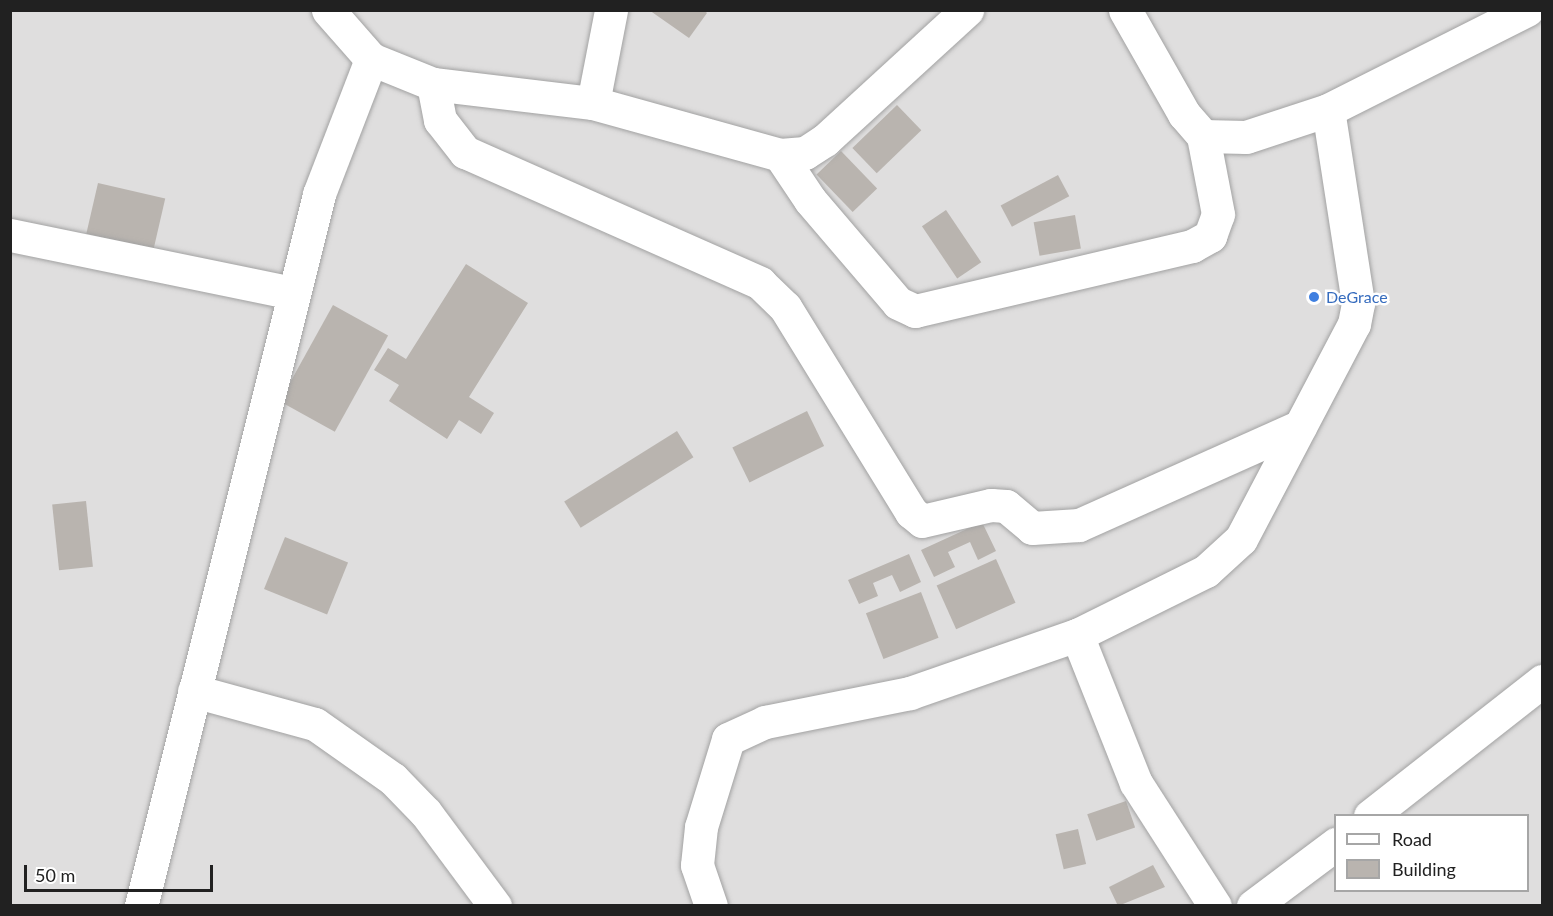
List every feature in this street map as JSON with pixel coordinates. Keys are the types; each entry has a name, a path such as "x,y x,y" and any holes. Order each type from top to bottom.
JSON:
{"street":[{"path":"328,10 371,59 433,84 593,103 780,155 805,153 825,140 967,10"},
{"path":"593,103 611,10"},
{"path":"780,155 883,286 906,310 915,311 1192,246 1210,236 1218,214 1203,136 1125,10"},
{"path":"1203,136 1246,137 1328,110 1527,10"},
{"path":"149,902 194,691 293,292 333,148 371,59"},
{"path":"433,84 440,120 465,152 760,283 785,307 910,512 922,521 991,505 1006,506 1032,528 1079,525 1300,426"},
{"path":"711,906 697,865 701,827 728,739 765,722 910,693 1077,635 1224,558 1241,539 1354,324 1358,303 1328,110"},
{"path":"10,235 293,292"},
{"path":"1077,635 1136,783 1215,906"},
{"path":"1373,814 1542,681"},
{"path":"194,691 292,714 344,744 393,779 426,813 495,906"},
{"path":"1253,906 1334,845"}],"shaded area":[{"path":"10,11 1542,11 1542,905 11,905"}],"building":[{"path":"649,10 704,10 707,13 689,38"},
{"path":"897,105 921,130 877,173 852,148"},
{"path":"841,151 877,188 853,212 817,175"},
{"path":"1058,175 1069,196 1012,227 1001,206"},
{"path":"98,183 165,199 154,249 86,234"},
{"path":"946,210 981,262 957,278 922,226"},
{"path":"1075,215 1081,248 1040,256 1034,222"},
{"path":"466,264 528,303 469,397 494,413 481,434 459,420 447,439 389,401 399,385 374,370 388,348 406,359"},
{"path":"333,305 388,336 335,432 280,401"},
{"path":"807,411 824,446 749,482 732,447"},
{"path":"677,431 693,457 581,528 564,501"},
{"path":"86,501 93,567 59,570 52,505"},
{"path":"982,522 996,551 978,560 970,542 948,552 955,567 934,577 921,550"},
{"path":"285,537 348,562 327,614 264,589"},
{"path":"909,554 921,582 900,592 892,575 873,583 878,596 859,604 848,580"},
{"path":"996,559 1016,603 956,629 937,585"},
{"path":"921,592 939,638 883,659 866,613"},
{"path":"1126,801 1135,827 1096,841 1087,814"},
{"path":"1078,829 1086,864 1064,869 1056,834"},
{"path":"1153,865 1165,887 1118,906 1109,887"}],"place":[{"name":"DeGrace","path":"1314,297"}]}
